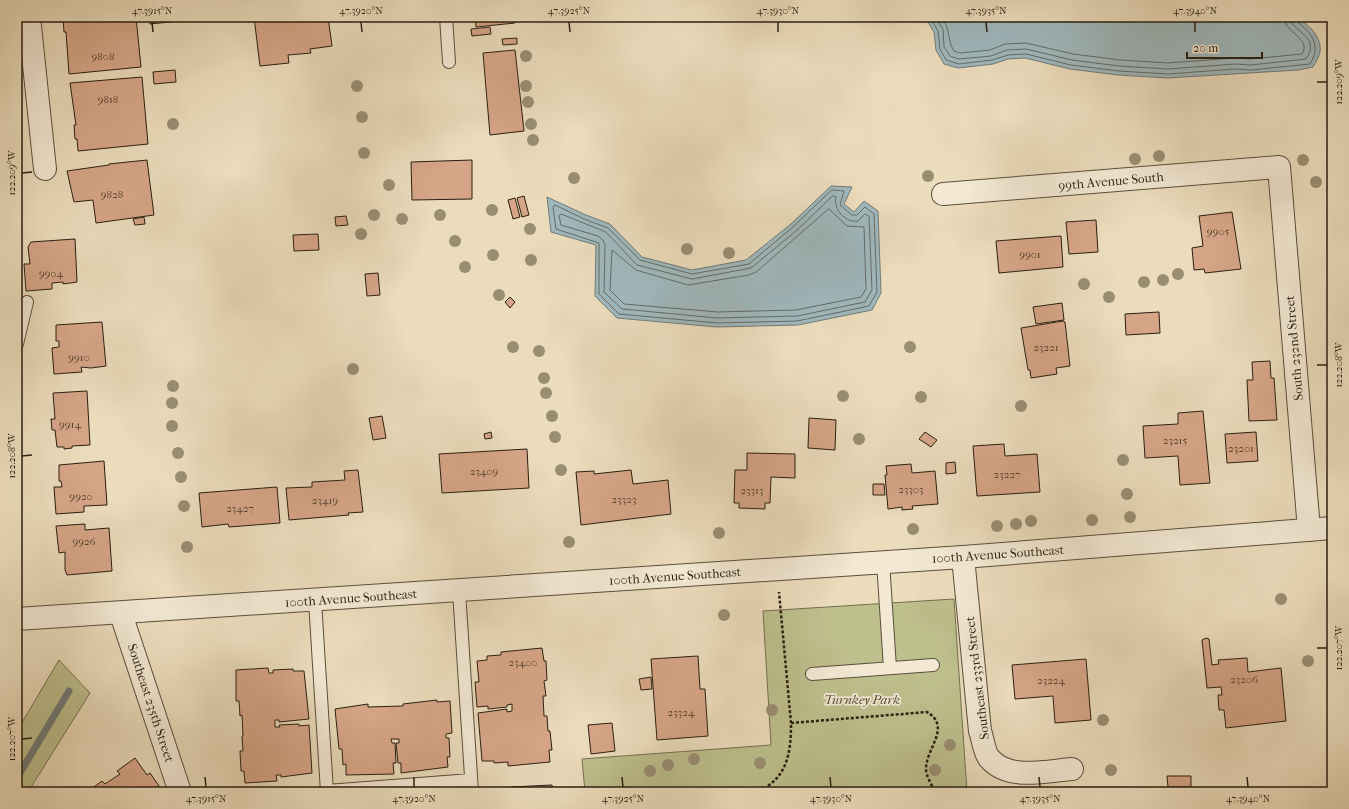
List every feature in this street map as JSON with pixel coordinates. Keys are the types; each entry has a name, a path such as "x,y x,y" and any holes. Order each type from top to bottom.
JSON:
{"street":[{"path":"29,17 45,169"},
{"name":"99th Avenue South","path":"943,194 1279,167"},
{"name":"South 232nd Street","path":"1279,167 1309,530"},
{"name":"100th Avenue Southeast","path":"17,619 121,614 964,557 1332,528"},
{"name":"Southeast 233rd Street","path":"964,557 980,731 988,757 1001,769 1021,773 1072,769"},
{"name":"Southeast 235th Street","path":"121,614 180,792"}],"lane":[{"path":"446,17 449,62"},
{"path":"17,344 27,302"},
{"path":"883,562 890,668"},
{"path":"315,601 327,791 472,786 459,591"},
{"path":"812,674 933,664"}],"path":[{"path":"760,792 776,780 786,764 791,739 791,722 777,569"},
{"path":"791,722 927,712 934,716 938,724 938,733 927,756 926,770 935,792"}],"green space":[{"name":"Turnkey Park","path":"954,599 967,792 585,792 582,759 771,745 763,611"},
{"path":"59,660 90,693 28,792 17,792 17,731"}],"water":[{"path":"925,17 1296,17 1313,31 1319,41 1320,52 1313,67 1298,70 1168,78 1118,75 1070,69 1025,58 1008,59 993,64 958,68 944,64 936,50 934,32"},
{"path":"831,186 852,187 844,204 854,212 864,201 878,211 881,293 872,310 798,325 717,327 617,318 595,296 596,245 551,232 547,197 610,224 642,257 692,270 746,260 791,224"}],"building":[{"path":"136,17 141,67 69,74 66,32 64,32 63,18"},
{"path":"149,17 189,17 190,20 150,24"},
{"path":"254,17 328,17 332,46 310,49 311,53 288,55 289,63 260,66"},
{"path":"475,17 515,17 515,23 476,27"},
{"path":"490,27 491,34 472,36 471,29"},
{"path":"517,38 517,44 503,45 502,39"},
{"path":"515,50 524,131 490,135 483,53"},
{"path":"175,70 176,82 154,84 153,72"},
{"path":"142,77 148,144 78,151 77,139 75,139 74,125 76,125 70,83"},
{"path":"147,160 154,215 96,223 93,200 74,202 67,171 109,164"},
{"path":"472,160 472,199 412,200 411,162"},
{"path":"524,196 529,215 522,217 517,198"},
{"path":"515,198 520,217 513,219 508,200"},
{"path":"1232,212 1241,269 1205,273 1204,269 1194,270 1192,248 1203,246 1199,216"},
{"path":"346,216 348,225 336,226 335,217"},
{"path":"144,217 145,224 135,225 133,219"},
{"path":"1096,220 1098,252 1069,254 1066,222"},
{"path":"318,234 319,250 294,251 293,235"},
{"path":"1061,236 1063,267 999,273 996,241"},
{"path":"75,239 77,282 63,284 63,282 52,283 52,289 26,291 24,264 30,264 28,247 31,242"},
{"path":"378,273 380,295 367,296 365,274"},
{"path":"510,297 515,302 510,308 505,302"},
{"path":"1062,303 1064,320 1036,324 1033,307"},
{"path":"1159,312 1160,333 1126,335 1125,314"},
{"path":"1063,321 1065,322 1070,366 1056,368 1057,374 1031,378 1030,370 1028,370 1021,328"},
{"path":"102,322 106,366 91,368 81,367 82,372 54,374 52,348 59,347 59,341 56,341 56,325"},
{"path":"1270,361 1271,378 1274,378 1277,420 1249,421 1247,380 1253,380 1252,362"},
{"path":"87,391 90,445 72,446 72,448 64,449 64,447 57,447 55,430 52,430 51,419 55,419 53,393"},
{"path":"1203,411 1210,483 1180,485 1178,456 1145,458 1143,426 1178,424 1178,413"},
{"path":"382,416 386,438 373,440 369,418"},
{"path":"809,418 836,420 835,450 808,448"},
{"path":"491,432 492,438 485,439 484,434"},
{"path":"925,432 937,440 931,447 919,439"},
{"path":"1256,432 1258,461 1227,463 1225,434"},
{"path":"1004,444 1005,456 1037,454 1040,492 977,496 973,446"},
{"path":"527,449 529,488 442,493 439,454"},
{"path":"747,453 795,454 795,478 771,477 770,503 765,503 765,509 739,508 739,503 734,503 735,470 747,470"},
{"path":"104,461 107,505 84,506 84,512 56,514 54,487 62,487 61,481 59,481 59,465"},
{"path":"955,462 956,473 946,474 946,463"},
{"path":"911,464 912,473 935,471 938,504 912,506 913,509 902,510 902,507 888,509 885,475 887,475 886,466"},
{"path":"358,470 363,512 348,513 349,515 289,520 286,488 312,487 312,482 345,480 344,471"},
{"path":"631,470 633,484 668,480 671,514 581,525 576,472 594,471 594,474"},
{"path":"873,484 884,484 885,495 873,495"},
{"path":"277,487 280,523 229,527 228,524 202,527 199,493"},
{"path":"85,524 85,530 109,528 112,571 67,575 65,570 65,552 59,553 56,526"},
{"path":"1206,638 1209,639 1212,665 1219,664 1218,660 1247,658 1248,672 1281,668 1286,721 1226,728 1224,710 1219,710 1218,695 1222,695 1221,687 1207,688 1202,640"},
{"path":"542,648 544,661 546,661 547,680 544,681 546,696 543,696 544,716 547,716 548,731 550,731 552,750 549,750 550,762 508,766 508,762 494,763 494,761 482,761 478,713 507,709 507,712 512,711 512,704 507,705 507,707 488,709 488,706 477,707 475,682 479,682 477,661 487,660 487,656 501,655 501,652"},
{"path":"698,656 700,689 705,689 708,736 657,740 651,659"},
{"path":"1086,659 1091,720 1055,723 1053,696 1015,699 1012,665"},
{"path":"268,668 269,673 273,673 273,670 293,669 293,671 304,671 309,719 279,722 279,720 275,720 275,727 280,727 279,725 309,725 312,773 281,777 281,775 276,775 277,781 245,783 244,771 241,771 240,751 243,751 242,715 240,716 239,701 236,701 236,670"},
{"path":"651,677 652,689 641,690 639,679"},
{"path":"437,700 437,702 450,701 452,733 446,734 446,738 449,738 450,757 447,757 448,767 401,773 401,763 398,763 396,743 399,743 399,739 391,739 392,743 395,743 396,763 393,763 394,774 346,775 346,764 343,765 342,749 339,749 335,709 368,704 368,707 403,706 403,704"},
{"path":"612,723 615,751 591,754 588,725"},
{"path":"135,758 147,775 150,773 159,786 156,788 158,792 87,792 102,781 105,784 120,774 117,771"},
{"path":"1167,776 1191,776 1191,787 1168,787"},
{"path":"552,785 553,792 496,792 511,791 511,787"},
{"path":"1191,788 1192,792 1168,792 1168,789"}],"waterway":[{"path":"17,778 69,691"}]}
